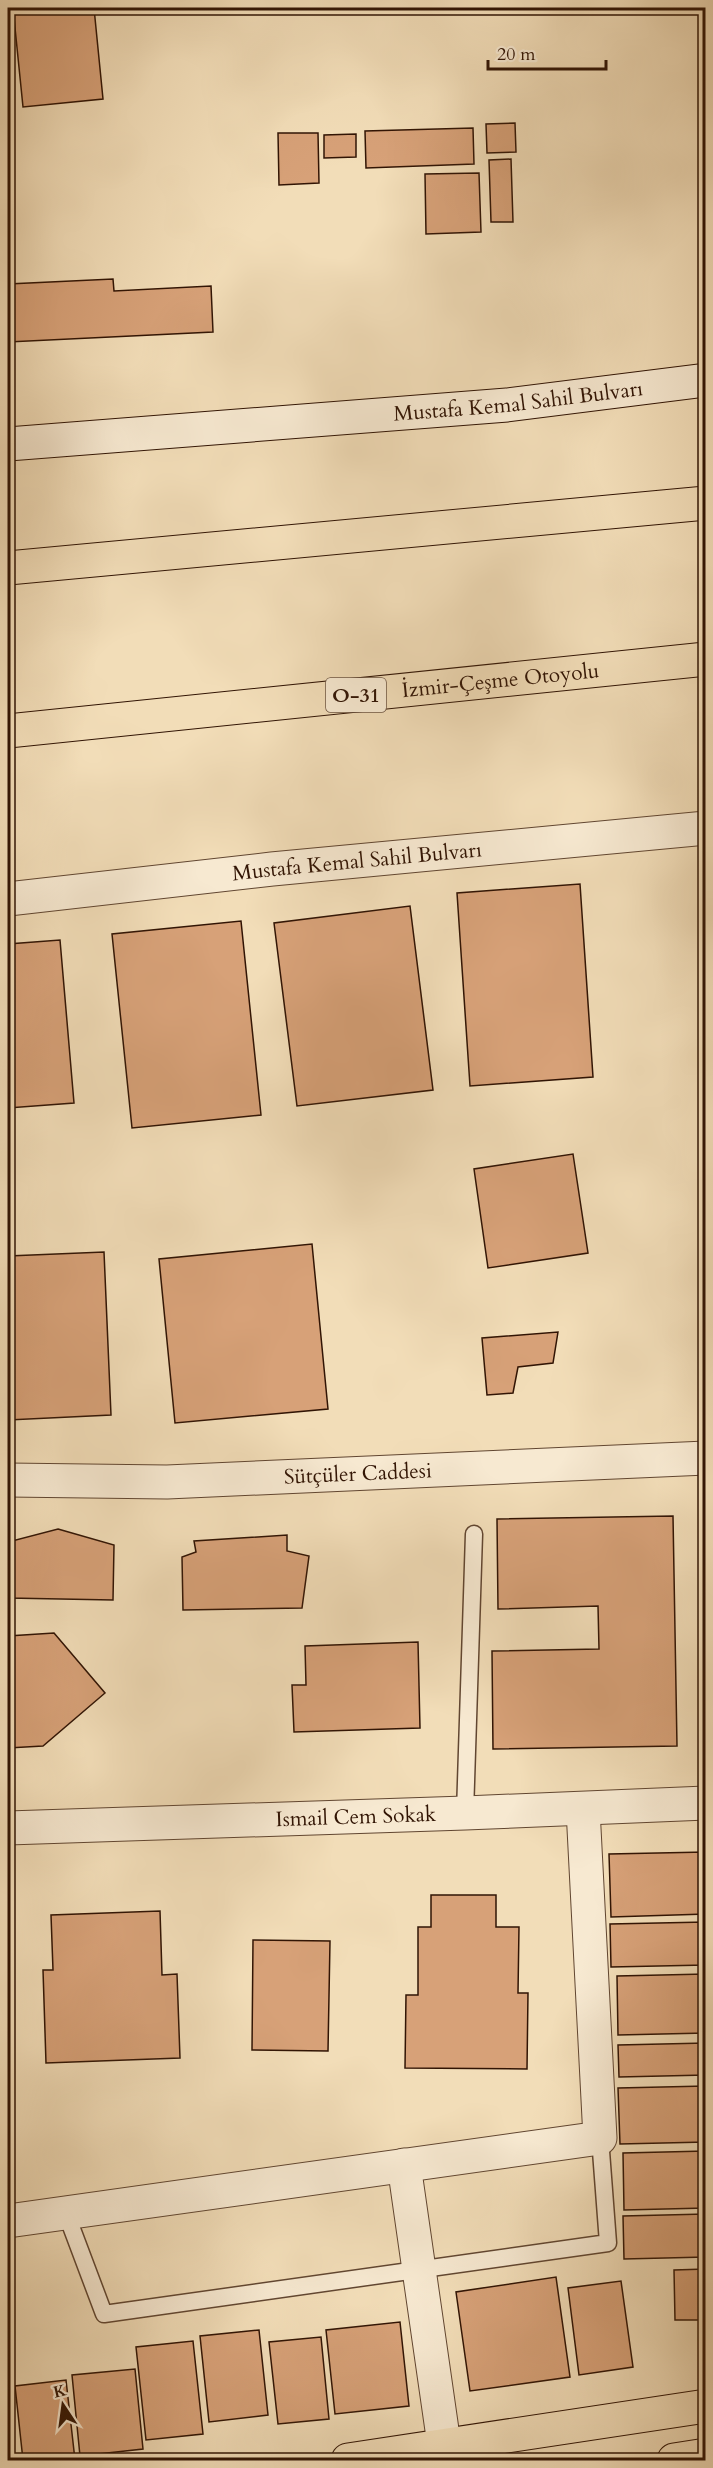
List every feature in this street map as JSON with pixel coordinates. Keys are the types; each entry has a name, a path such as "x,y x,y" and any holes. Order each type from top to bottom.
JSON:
{"main road":[{"path":"8,568 705,503"},
{"name":"İzmir-Çeşme Otoyolu","path":"8,730 705,659"},
{"path":"348,2460 705,2406"},
{"path":"674,2460 705,2456"}],"street":[{"name":"Mustafa Kemal Sahil Bulvarı","path":"8,444 507,405 705,380"},
{"name":"Mustafa Kemal Sahil Bulvarı","path":"8,898 284,868 705,828"},
{"name":"Sütçüler Caddesi","path":"8,1480 167,1482 705,1458"},
{"name":"Ismail Cem Sokak","path":"8,1828 705,1803"},
{"path":"8,2221 600,2138 583,1809"},
{"path":"404,2165 444,2445"}],"lane":[{"path":"465,1813 474,1534"},
{"path":"66,2213 104,2314 419,2271 608,2242 600,2138"}],"building":[{"path":"13,8 94,8 103,99 23,107"},
{"path":"515,123 516,152 487,153 486,124"},
{"path":"473,128 474,164 366,168 365,131"},
{"path":"278,133 318,133 319,183 279,185"},
{"path":"356,134 356,157 324,158 324,135"},
{"path":"511,159 513,222 491,222 489,160"},
{"path":"479,173 481,232 426,234 425,174"},
{"path":"113,279 114,291 211,286 213,332 8,342 8,284"},
{"path":"580,884 593,1077 470,1086 457,893"},
{"path":"410,906 433,1090 297,1106 274,923"},
{"path":"241,921 261,1115 132,1128 112,934"},
{"path":"60,940 74,1103 8,1108 8,944"},
{"path":"573,1154 588,1253 488,1268 474,1169"},
{"path":"312,1244 328,1409 175,1423 159,1259"},
{"path":"104,1252 111,1415 8,1420 8,1256"},
{"path":"558,1332 553,1363 518,1367 513,1393 487,1395 482,1338"},
{"path":"673,1516 677,1746 493,1749 492,1651 599,1649 598,1606 498,1609 497,1519"},
{"path":"58,1529 114,1545 113,1600 8,1598 8,1542"},
{"path":"287,1535 287,1551 309,1556 302,1608 183,1610 182,1557 196,1552 194,1541"},
{"path":"54,1633 105,1693 43,1746 8,1748 8,1636"},
{"path":"418,1642 420,1728 294,1732 292,1685 306,1685 305,1646"},
{"path":"706,1852 706,1914 611,1917 609,1854"},
{"path":"431,1895 496,1895 496,1927 519,1927 518,1993 528,1993 527,2069 405,2068 406,1995 418,1995 418,1927 431,1927"},
{"path":"160,1911 162,1975 177,1974 180,2058 46,2063 43,1970 53,1970 51,1915"},
{"path":"706,1922 706,1965 611,1967 610,1924"},
{"path":"253,1940 330,1941 328,2051 252,2050"},
{"path":"706,1974 706,2033 618,2035 617,1976"},
{"path":"706,2043 706,2075 619,2077 618,2045"},
{"path":"706,2086 706,2142 620,2144 618,2088"},
{"path":"706,2151 706,2208 624,2210 623,2153"},
{"path":"706,2214 706,2257 624,2259 623,2216"},
{"path":"706,2269 706,2320 675,2320 674,2270"},
{"path":"556,2277 570,2377 470,2391 456,2292"},
{"path":"621,2281 633,2367 579,2375 568,2288"},
{"path":"400,2322 409,2406 335,2414 326,2330"},
{"path":"259,2330 268,2415 209,2422 200,2336"},
{"path":"321,2337 329,2419 278,2424 269,2342"},
{"path":"193,2341 203,2434 146,2440 136,2347"},
{"path":"135,2369 143,2449 80,2456 72,2375"},
{"path":"66,2380 75,2460 23,2460 15,2386"}]}
